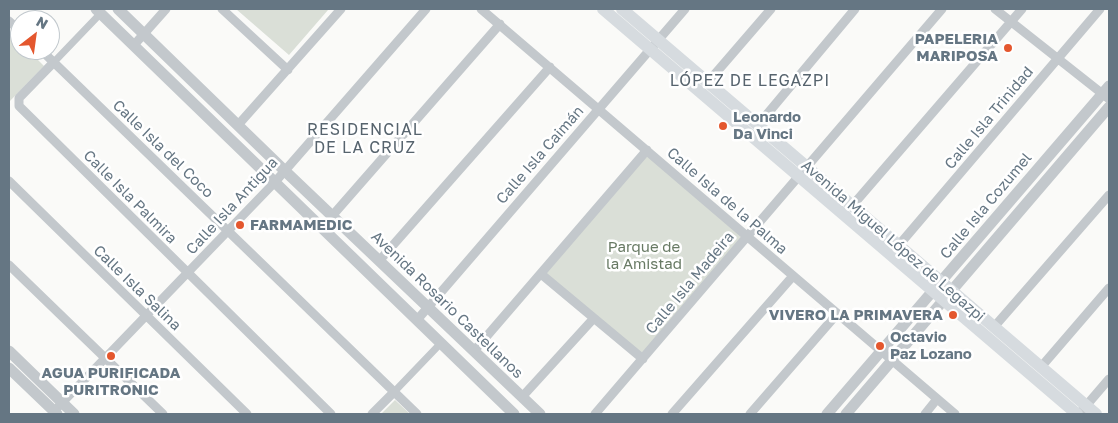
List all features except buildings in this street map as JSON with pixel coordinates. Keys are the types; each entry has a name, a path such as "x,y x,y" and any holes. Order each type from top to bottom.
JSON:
{"main road":[{"name":"Avenida Miguel López de Legazpi","path":"603,9 708,82 758,125 802,171 852,206 899,246 937,287"},
{"name":"Avenida Miguel López de Legazpi","path":"622,9 654,44 937,287 994,327 1041,367 1080,411"},
{"name":"Avenida Miguel López de Legazpi","path":"948,295 1080,411 1096,414"}],"street":[{"name":"Avenida Rosario Castellanos","path":"118,9 284,171 540,414"},
{"path":"134,45 166,9"},
{"path":"222,9 288,70"},
{"path":"238,125 341,9"},
{"name":"Calle Isla Antigua","path":"54,413 62,402 275,182 426,9"},
{"name":"Calle Isla de la Palma","path":"481,9 955,414"},
{"name":"Calle Isla Caimán","path":"417,320 685,9"},
{"path":"708,82 771,9"},
{"path":"758,125 855,9"},
{"name":"Calle Isla Madeira","path":"595,414 942,9"},
{"path":"995,9 1057,58 1107,93"},
{"path":"852,206 1022,9"},
{"name":"Calle Isla Trinidad","path":"899,246 1100,9"},
{"name":"Avenida Rosario Castellanos","path":"98,11 417,320 507,412"},
{"path":"54,62 98,11"},
{"path":"332,216 500,24"},
{"name":"Calle Isla Palmira","path":"54,62 19,98 18,103 331,414"},
{"name":"Calle Isla del Coco","path":"54,62 417,414"},
{"path":"379,262 550,67"},
{"name":"Calle Isla Cozumel","path":"827,414 1107,93"},
{"name":"Calle Isla Cozumel","path":"846,414 1109,107"},
{"path":"474,352 646,150"},
{"name":"Calle Isla Salina","path":"9,181 247,414"},
{"path":"994,327 1109,195"},
{"path":"9,265 163,414"},
{"path":"541,274 643,359"},
{"path":"672,414 793,276"},
{"path":"1041,367 1109,288"},
{"path":"750,414 837,314"},
{"path":"522,397 594,318"},
{"path":"372,414 441,344"},
{"path":"9,351 74,414"},
{"path":"9,368 54,413"},
{"path":"1080,411 1109,378"},
{"path":"925,414 937,399"}],"green space":[{"path":"236,9 327,9 328,10 289,55"},
{"path":"9,31 10,60 38,60 44,66 9,102"},
{"name":"Parque de la Amistad","path":"647,154 743,237 643,355 545,274"},
{"path":"395,400 410,414 381,414"}],"place":[{"name":"PAPELERIA MARIPOSA","path":"1008,48"},
{"name":"Leonardo Da Vinci","path":"723,126"},
{"name":"FARMAMEDIC","path":"240,225"},
{"name":"VIVERO LA PRIMAVERA","path":"953,315"},
{"name":"Octavio Paz Lozano","path":"880,346"},
{"name":"AGUA PURIFICADA PURITRONIC","path":"111,356"}],"district":[{"name":"LÓPEZ DE LEGAZPI","path":"750,81"},
{"name":"RESIDENCIAL DE LA CRUZ","path":"365,139"}]}
